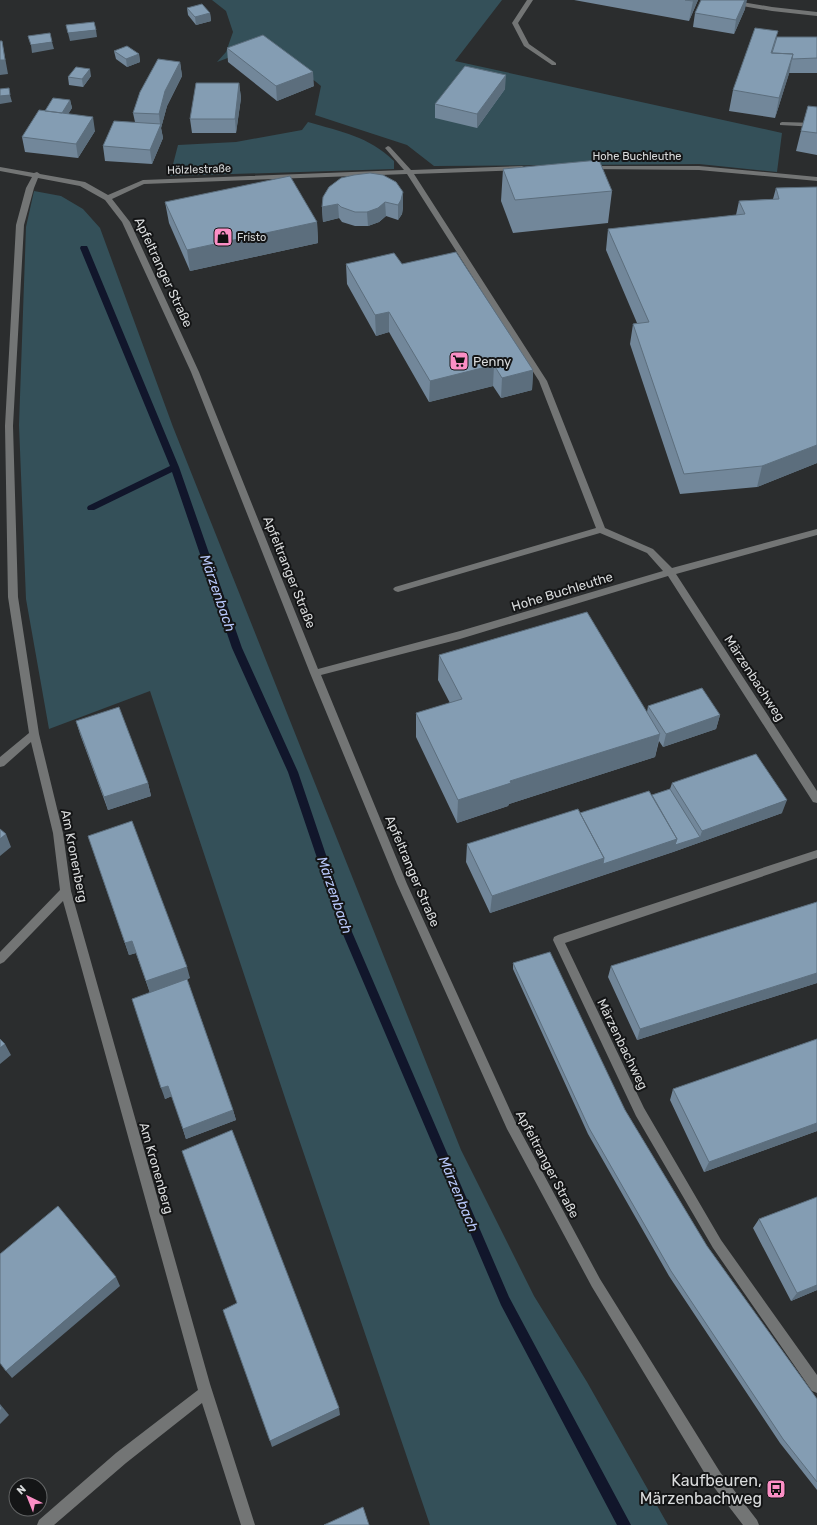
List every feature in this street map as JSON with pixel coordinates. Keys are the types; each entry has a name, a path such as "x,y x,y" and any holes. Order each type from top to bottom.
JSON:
{"street":[{"path":"530,0 515,23 526,45 554,64"},
{"path":"719,0 772,10 817,14"},
{"path":"782,124 817,125"},
{"path":"388,148 408,171 543,381 601,530 398,589"},
{"path":"408,171 532,168"},
{"name":"Hohe Buchleuthe","path":"580,168 699,168 817,179"},
{"path":"0,169 37,174 82,184 108,198"},
{"name":"Hölzlestraße","path":"108,198 143,182 408,171"},
{"name":"Am Kronenberg","path":"37,174 30,188 20,225 9,426 13,597 34,734 58,833 66,891 206,1392 248,1525"},
{"name":"Apfeltranger Straße","path":"108,198 126,222 195,372 315,673 402,884 511,1125 596,1283 715,1477 752,1525"},
{"name":"Märzenbachweg","path":"601,530 650,551 670,572 817,799"},
{"name":"Hohe Buchleuthe","path":"315,673 460,635 670,572 817,532"},
{"path":"0,763 34,734"},
{"name":"Märzenbachweg","path":"817,854 558,940 640,1112 713,1238 817,1386"},
{"path":"0,959 66,891"},
{"path":"44,1525 121,1458 206,1392"}],"shaded area":[{"path":"212,0 502,0 455,61 782,133 777,172 699,164 434,166 407,145 315,115 321,86 268,43 217,62 226,52 233,32 226,11"},
{"path":"308,122 364,140 394,161 394,169 170,176 178,145 236,142 302,130"},
{"path":"34,191 61,196 83,209 100,228 173,427 461,1150 534,1296 587,1382 668,1525 430,1525 287,1104 150,691 49,729 26,599 19,425 26,227"}],"building":[{"path":"701,0 745,0 736,20 695,13"},
{"path":"202,4 210,13 195,17 187,8"},
{"path":"94,22 96,30 68,33 66,25"},
{"path":"755,28 778,31 771,53 793,54 779,98 733,90"},
{"path":"50,33 52,42 31,45 28,36"},
{"path":"263,35 313,72 276,86 227,48"},
{"path":"777,37 817,37 817,58 792,59 793,54 772,53"},
{"path":"0,41 2,41 5,60 0,60"},
{"path":"127,46 139,54 126,59 114,51"},
{"path":"158,59 180,62 165,91 159,114 133,113 140,92"},
{"path":"465,66 506,75 477,114 435,104"},
{"path":"76,67 90,69 82,79 68,77"},
{"path":"196,83 239,83 235,119 190,119"},
{"path":"9,88 10,95 0,96 0,89"},
{"path":"53,98 70,100 62,113 45,111"},
{"path":"808,106 817,107 817,133 801,131"},
{"path":"39,110 93,117 76,144 22,137"},
{"path":"114,121 161,124 150,150 103,146"},
{"path":"599,160 612,191 515,200 503,169"},
{"path":"370,173 383,175 396,182 403,192 398,205 385,202 378,208 367,212 355,212 341,207 338,204 322,207 323,197 329,187 341,178"},
{"path":"290,176 317,222 187,250 165,202"},
{"path":"817,187 817,445 762,466 684,474 633,324 649,322 608,229 745,214 739,201 779,199 776,188"},
{"name":"Penny","path":"456,252 533,370 502,378 494,365 430,381 389,312 375,315 346,264 394,253 402,264"},
{"path":"587,612 660,734 510,781 511,783 458,800 416,713 462,699 439,655"},
{"path":"702,688 720,715 666,734 648,706"},
{"path":"119,707 148,783 104,797 76,721"},
{"path":"756,754 787,800 702,831 672,783"},
{"path":"670,789 700,837 675,845 677,839 652,795"},
{"path":"649,791 677,839 603,864 604,858 580,813"},
{"path":"578,809 604,858 492,896 467,844"},
{"path":"132,821 187,967 146,981 132,941 125,943 88,836"},
{"path":"0,829 6,834 0,839"},
{"path":"817,902 817,973 640,1029 611,966"},
{"path":"550,952 625,1110 707,1246 817,1399 817,1482 783,1439 671,1271 589,1128 513,963"},
{"path":"187,979 233,1110 183,1129 168,1086 161,1088 132,999"},
{"path":"0,1039 5,1044 0,1048"},
{"path":"817,1039 817,1123 709,1162 673,1089"},
{"path":"232,1130 339,1408 270,1441 223,1310 237,1303 182,1151"},
{"path":"817,1197 817,1285 797,1293 759,1219"},
{"path":"58,1206 116,1277 6,1371 0,1363 0,1254"},
{"path":"363,1507 369,1525 324,1525"}],"waterway":[{"name":"Märzenbach","path":"84,248 175,467"},
{"path":"91,508 175,467"},
{"name":"Märzenbach","path":"175,467 237,648 293,772 347,932 505,1301 624,1525"}],"place":[{"name":"Fristo","path":"223,237"},
{"name":"Penny","path":"459,361"},
{"name":"Kaufbeuren, Märzenbachweg","path":"776,1489"}]}
